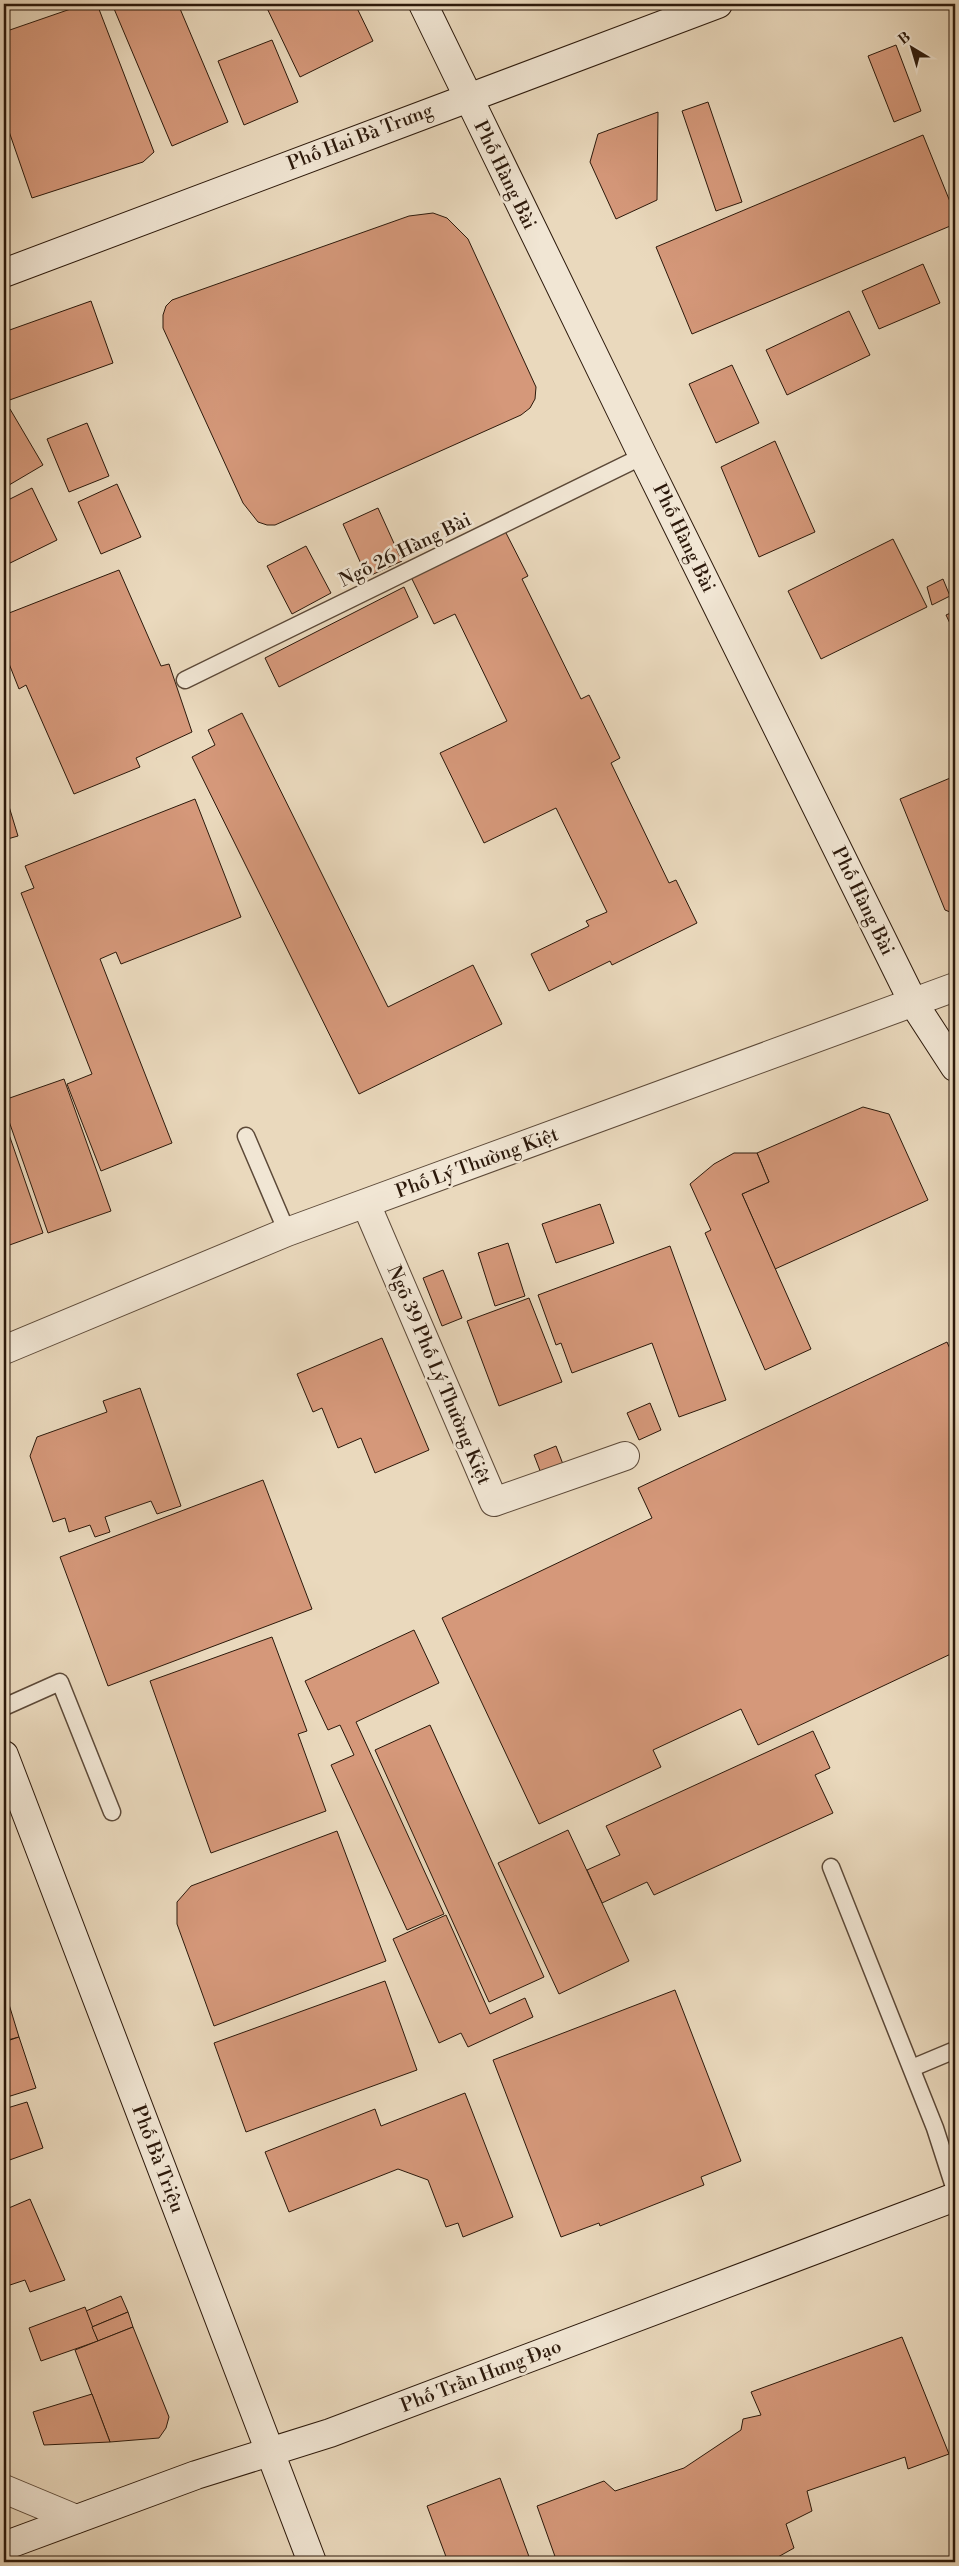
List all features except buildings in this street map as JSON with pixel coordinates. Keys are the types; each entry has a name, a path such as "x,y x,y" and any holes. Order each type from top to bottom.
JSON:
{"main road":[{"name":"Phố Hàng Bài","path":"423,4 643,456 914,1004 955,1066"},
{"name":"Phố Hai Bà Trưng","path":"4,274 467,97 718,4"},
{"name":"Phố Lý Thường Kiệt","path":"4,1350 287,1232 914,1004 955,987"},
{"name":"Ngõ 39 Phố Lý Thường Kiệt","path":"366,1204 494,1502 625,1456"},
{"name":"Phố Bà Triệu","path":"4,1755 312,2562"},
{"name":"Phố Trần Hưng Đạo","path":"4,2546 269,2451 330,2433 955,2197"},
{"path":"4,2489 76,2519"}],"lane":[{"name":"Ngõ 26 Hàng Bài","path":"185,680 643,456"},
{"path":"246,1136 287,1232"},
{"path":"4,1707 60,1682 112,1812"},
{"path":"831,1868 936,2128 955,2190"},
{"path":"912,2068 955,2050"}]}
